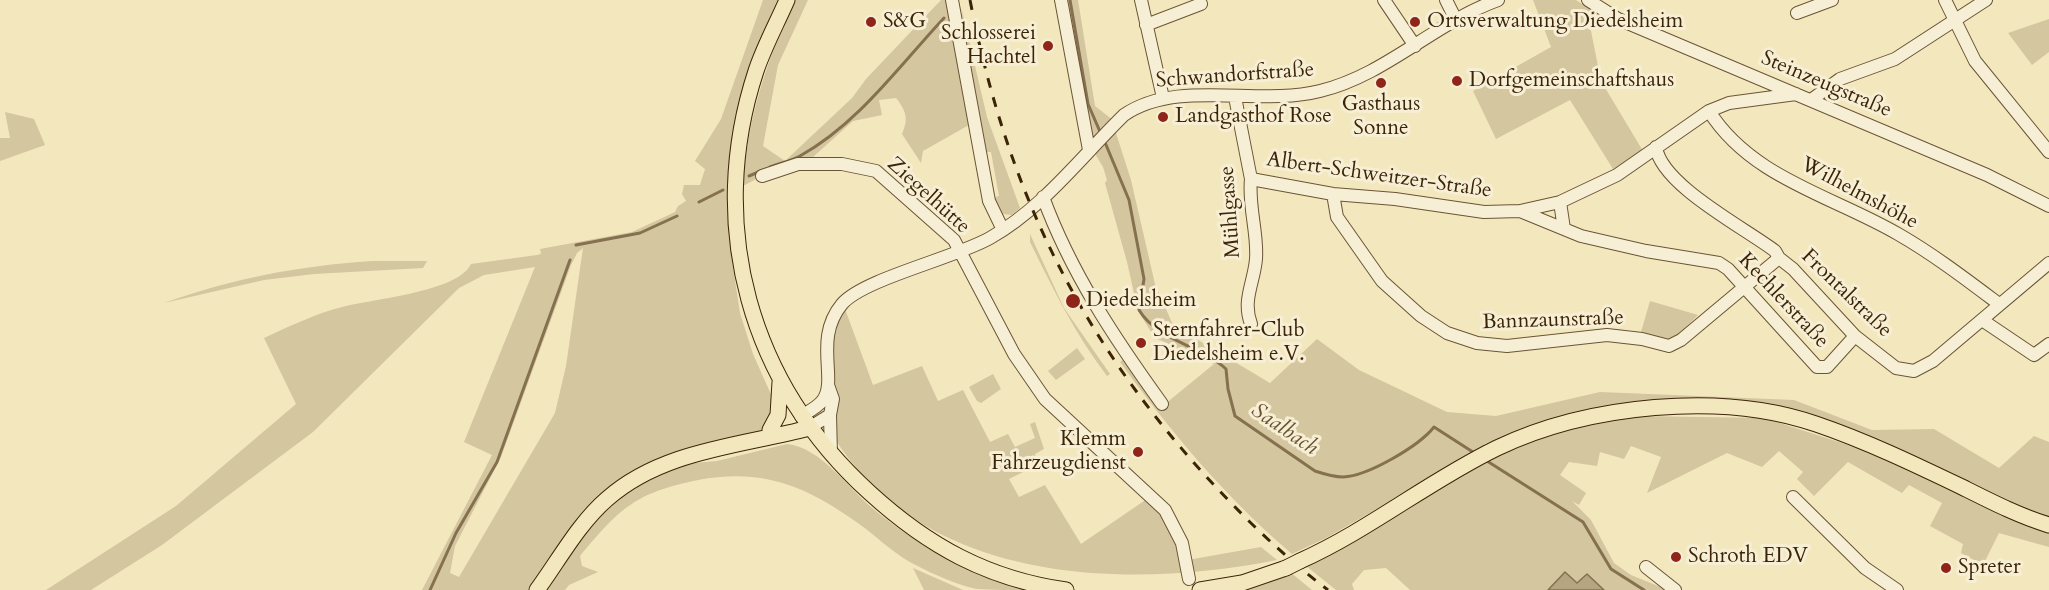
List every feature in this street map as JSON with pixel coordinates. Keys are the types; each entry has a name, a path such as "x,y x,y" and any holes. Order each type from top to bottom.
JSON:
{"main road":[{"path":"787,0 756,71 743,126 737,167 736,220 743,282 750,308 780,382 827,452 881,503 920,533 960,558 1012,580 1066,590"},
{"path":"775,433 780,382"},
{"path":"1194,584 1242,582 1286,568 1346,538 1498,448 1560,425 1624,412 1695,407 1750,411 1813,423 1856,439 2013,511 2049,525"},
{"path":"537,590 606,500 646,472 671,462 749,442 805,422"},
{"path":"775,433 827,452"}],"street":[{"path":"952,0 989,201 1003,230"},
{"path":"1061,0 1093,146"},
{"path":"1141,0 1163,98"},
{"path":"1384,0 1415,46"},
{"path":"1446,0 1456,20"},
{"name":"Schwandorfstraße","path":"827,452 833,399 827,381 827,335 842,303 866,288 961,253 1003,230 1043,197 1114,125 1140,105 1163,98 1318,92 1358,79 1456,20 1498,0"},
{"name":"Steinzeugstraße","path":"1588,0 1618,19 1987,175 2049,206"},
{"path":"1797,14 1832,0"},
{"path":"1945,0 1975,61 2049,152"},
{"path":"1811,100 1840,80 1895,59 1986,0"},
{"path":"1146,25 1201,4"},
{"name":"Albert-Schweitzer-Straße","path":"1251,179 1334,194 1395,199 1484,212 1520,211 1560,202 1617,175 1710,111 1729,104 1796,94"},
{"name":"Mühlgasse","path":"1235,97 1251,179 1249,192 1256,258 1246,310 1251,324"},
{"name":"Wilhelmshöhe","path":"1710,111 1721,130 1746,154 1788,179 1899,234 1999,304"},
{"name":"Frontalstraße","path":"1656,147 1663,165 1686,189 1768,245 1856,336 1896,368 1914,370 1933,361 2049,262"},
{"name":"Ziegelhütte","path":"762,176 798,164 842,164 876,171 954,240 1014,354 1045,399 1165,510 1182,543 1194,584"},
{"name":"Bannzaunstraße","path":"1334,194 1337,217 1382,281 1433,325 1461,339 1477,343 1507,346 1607,335 1642,339 1669,346 1681,340 1779,258"},
{"path":"1043,197 1065,249 1090,296 1162,404"},
{"path":"1560,202 1564,229"},
{"name":"Kechlerstraße","path":"1520,211 1581,236 1646,251 1719,263 1744,286 1817,367 1827,367 1856,336"},
{"path":"1982,320 2034,356 2049,344"},
{"path":"805,422 822,401 827,381"},
{"path":"805,422 830,415"},
{"path":"1793,497 1865,568 1897,590"},
{"path":"1646,567 1675,590"}],"shaded area":[{"path":"763,0 779,0 755,52 731,190 729,217 731,254 740,313 753,354 773,399 774,409 766,428 639,472 531,590 422,590 492,455 464,442 535,267 484,275 459,288 313,432 162,545 91,590 46,590 176,506 296,404 264,338 332,310 432,288 463,274 471,264 537,255 541,254 540,249 632,232 675,212 678,206 686,201 682,194 684,185 700,185 705,169 695,161 721,119","holes":["583,248 566,366 555,413 459,577 450,573 455,546 501,457 571,265 577,253"]},
{"path":"794,0 808,0 778,65 763,146 785,161 852,98 866,79 941,0 947,0 969,125 923,151 921,163 902,134 906,119 896,98 879,100 882,115 853,121 803,166 762,176 743,186 749,138 760,91 775,45"},
{"path":"1064,0 1078,0 1095,106 1113,120 1092,143"},
{"path":"1533,0 1576,0 1597,14 1590,26 1601,81 1643,151 1613,169 1570,100 1496,139 1473,91 1551,47"},
{"path":"961,6 987,117 1020,208 1012,215 1003,214 992,198 999,196 991,152 984,152"},
{"path":"2049,19 2049,52 2032,65 2008,33"},
{"path":"5,112 34,119 45,145 0,161 0,138 10,138"},
{"path":"1115,130 1131,180 1155,284 1173,325 1270,383 1317,339 1359,370 1447,412 1496,416 1600,392 1794,400 1872,430 1934,429 1999,468 2034,436 2049,442 2049,520 1790,412 1762,403 1682,399 1637,401 1551,420 1484,444 1485,447 1326,538 1292,554 1244,510 1200,463 1120,362 1130,354 1165,404 1214,364 1199,357 1187,359 1174,346 1155,338 1138,311 1105,183 1107,180 1103,167 1094,152"},
{"path":"1030,234 1064,308 1110,374 1107,376 1065,311 1030,242"},
{"path":"372,261 427,261 423,268 314,274 264,280 164,303 267,274"},
{"path":"1650,301 1698,315 1678,335 1663,340 1641,332"},
{"path":"845,309 873,385 922,366 938,401 963,390 990,442 1008,434 1015,447 1035,438 1030,424 1035,422 1044,449 1035,454 1037,465 1009,479 1019,497 1045,485 1081,544 1144,501 1149,500 1169,528 1182,561 1261,547 1277,560 1218,569 1157,574 1095,573 1034,565 975,549 921,523 874,487 835,439 833,432 837,394 830,362 834,327"},
{"path":"1077,348 1085,359 1056,380 1048,371"},
{"path":"993,374 1001,389 981,403 977,401 969,387"},
{"path":"1638,416 1764,418 1861,449 2049,532 2049,547 1999,533 1983,565 1961,553 1963,544 1930,526 1942,503 1909,485 1902,493 1848,462 1814,496 1797,479 1803,472 1779,451 1762,467 1727,453 1647,493 1661,457 1631,446 1624,459 1600,452 1597,466 1569,462 1560,475 1586,493 1579,505 1572,501 1591,520 1614,563 1631,575 1668,590 1410,590 1386,568 1364,570 1352,584 1354,590 1336,590 1305,565 1491,459 1554,432"},
{"path":"787,444 800,447 823,461 877,512 929,549 987,578 1027,590 977,589 961,585 925,570 904,558 846,515 807,492 767,479 723,477 676,485 630,505 606,526 580,556 582,566 598,572 569,585 565,590 544,590 593,523 635,486 682,464 717,461"},
{"path":"913,568 963,590 924,590"},
{"path":"1290,572 1312,590 1237,590"},
{"path":"1565,572 1577,583 1587,574 1604,590 1548,590"}],"waterway":[{"name":"Saalbach","path":"1070,0 1088,104 1101,134"},
{"path":"770,167 800,156 841,128 877,93 944,18"},
{"name":"Saalbach","path":"1104,140 1129,200 1144,279 1139,310 1157,329 1204,354 1226,369 1235,416 1315,471 1336,476 1353,475 1379,466 1417,443 1434,427 1476,454"},
{"path":"749,176 761,171"},
{"path":"699,202 723,190"},
{"path":"576,245 640,233 677,216"},
{"path":"430,590 456,533 497,462 570,260"},
{"name":"Saalbach","path":"1487,461 1583,522 1611,569 1644,590"}],"railway":[{"path":"970,0 985,68 1026,194 1052,253 1083,310 1118,366 1158,420 1203,473 1263,534 1328,590"}],"place":[{"name":"S&G","path":"871,22"},
{"name":"Ortsverwaltung Diedelsheim","path":"1415,22"},
{"name":"Schlosserei Hachtel","path":"1048,46"},
{"name":"Dorfgemeinschaftshaus","path":"1457,81"},
{"name":"Gasthaus Sonne","path":"1381,83"},
{"name":"Landgasthof Rose","path":"1163,117"},
{"name":"Diedelsheim","path":"1073,301"},
{"name":"Sternfahrer-Club Diedelsheim e.V.","path":"1141,343"},
{"name":"Klemm Fahrzeugdienst","path":"1138,452"},
{"name":"Schroth EDV","path":"1676,557"},
{"name":"Spreter","path":"1946,568"}]}
